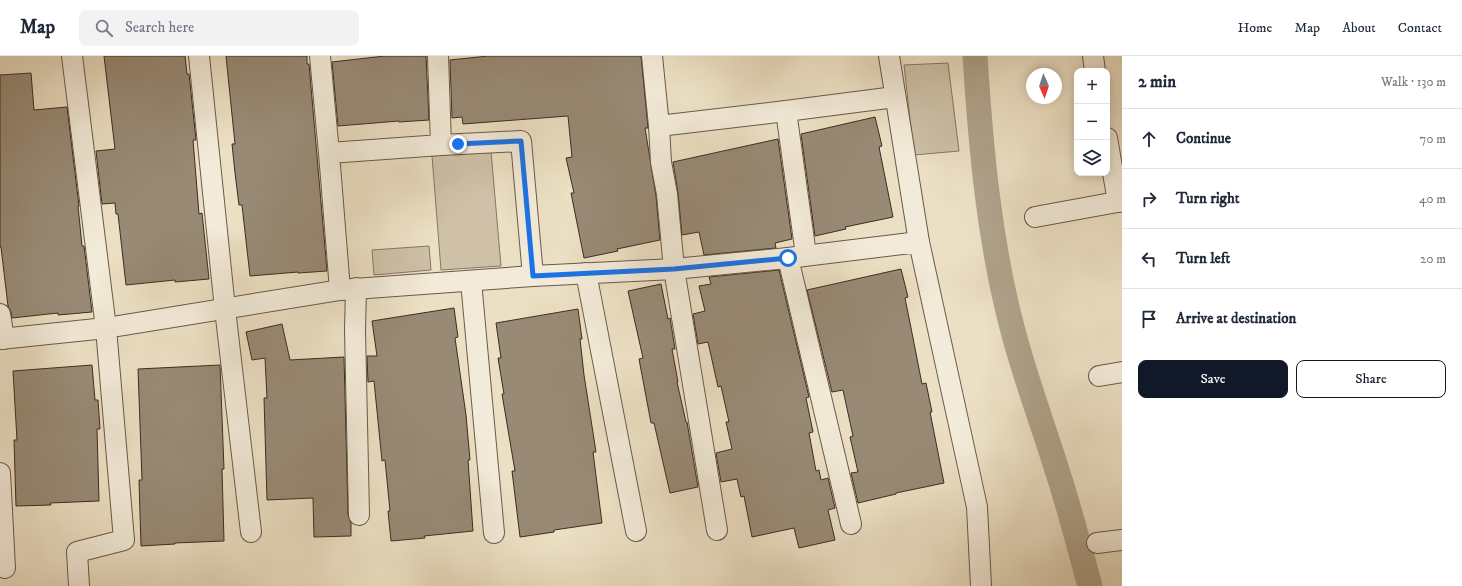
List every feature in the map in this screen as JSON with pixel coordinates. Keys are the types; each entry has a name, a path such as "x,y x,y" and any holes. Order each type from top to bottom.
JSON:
{"street":[{"path":"72,56 106,328 124,540 77,552 79,586"},
{"path":"199,56 225,309 251,532"},
{"path":"320,56 329,153 355,330 359,515"},
{"path":"438,56 441,145"},
{"path":"652,56 661,162 667,194 674,269 717,530"},
{"path":"890,56 895,97 919,242 977,508 981,586"},
{"path":"1093,56 1095,68"},
{"path":"659,126 895,97"},
{"path":"786,111 797,257 851,524"},
{"path":"1035,217 1120,202 1107,140"},
{"path":"329,153 521,141 533,276"},
{"path":"0,314 2,339 106,328 348,289 533,276 674,269 797,257 919,242"},
{"path":"586,273 636,531"},
{"path":"471,281 494,533"},
{"path":"1099,376 1122,372"},
{"path":"0,474 5,568"},
{"path":"1097,543 1122,540"}],"shaded area":[{"path":"948,63 959,151 914,155 904,65"},
{"path":"491,151 501,266 441,270 432,156"},
{"path":"429,246 431,270 374,275 372,250"}],"building":[{"path":"104,56 185,56 187,74 189,74 196,140 193,140 199,214 202,213 209,279 175,282 175,280 126,285 118,214 116,214 115,203 102,204 96,151 115,149"},
{"path":"226,56 307,56 307,64 309,64 327,271 250,276 242,205 239,205 235,173 232,144 235,144"},
{"path":"385,56 426,56 429,120 338,126 332,62"},
{"path":"488,56 641,56 648,128 645,128 656,196 660,240 584,258 571,193 574,193 566,158 572,157 568,116 463,124 462,117 452,118 450,60"},
{"path":"31,73 34,110 67,107 79,206 82,246 84,246 92,312 58,315 58,313 12,318 8,306 0,247 0,75"},
{"path":"875,117 882,146 879,147 893,217 845,227 846,229 815,236 801,134"},
{"path":"778,139 792,239 775,243 776,248 704,255 699,232 682,235 673,162"},
{"path":"901,269 908,297 905,298 922,384 926,383 932,412 930,412 944,483 858,503 851,473 858,472 850,437 853,436 843,390 832,392 807,290"},
{"path":"779,270 809,397 806,398 813,432 809,433 816,471 819,470 821,480 828,478 835,508 828,510 835,540 799,548 794,528 752,537 744,496 741,497 737,479 721,482 716,453 732,449 726,422 729,422 721,386 718,387 708,342 698,344 693,314 705,311 699,286 711,284 709,277"},
{"path":"661,284 668,319 670,318 675,349 672,349 677,382 687,422 698,487 670,493 654,423 651,423 639,359 643,358 628,291"},
{"path":"454,308 458,337 455,338 466,415 470,460 468,460 473,531 391,541 388,511 390,511 385,460 382,461 374,381 368,382 367,356 377,356 372,321"},
{"path":"578,309 582,339 580,339 584,375 596,452 593,452 602,523 520,537 512,471 515,471 502,394 504,394 498,358 501,358 496,323"},
{"path":"282,324 290,360 344,357 348,515 351,523 351,536 314,537 313,498 267,500 264,398 267,398 265,358 252,360 246,332"},
{"path":"92,365 95,400 98,400 100,429 97,429 99,501 16,506 14,440 17,440 13,371"},
{"path":"220,365 224,469 222,469 224,541 141,546 139,480 142,480 138,369"}],"waterway":[{"path":"975,56 987,195 1005,297 1013,331 1065,496 1090,586"}],"route":[{"path":"458,144 521,141 533,276 674,269 788,258"}]}
